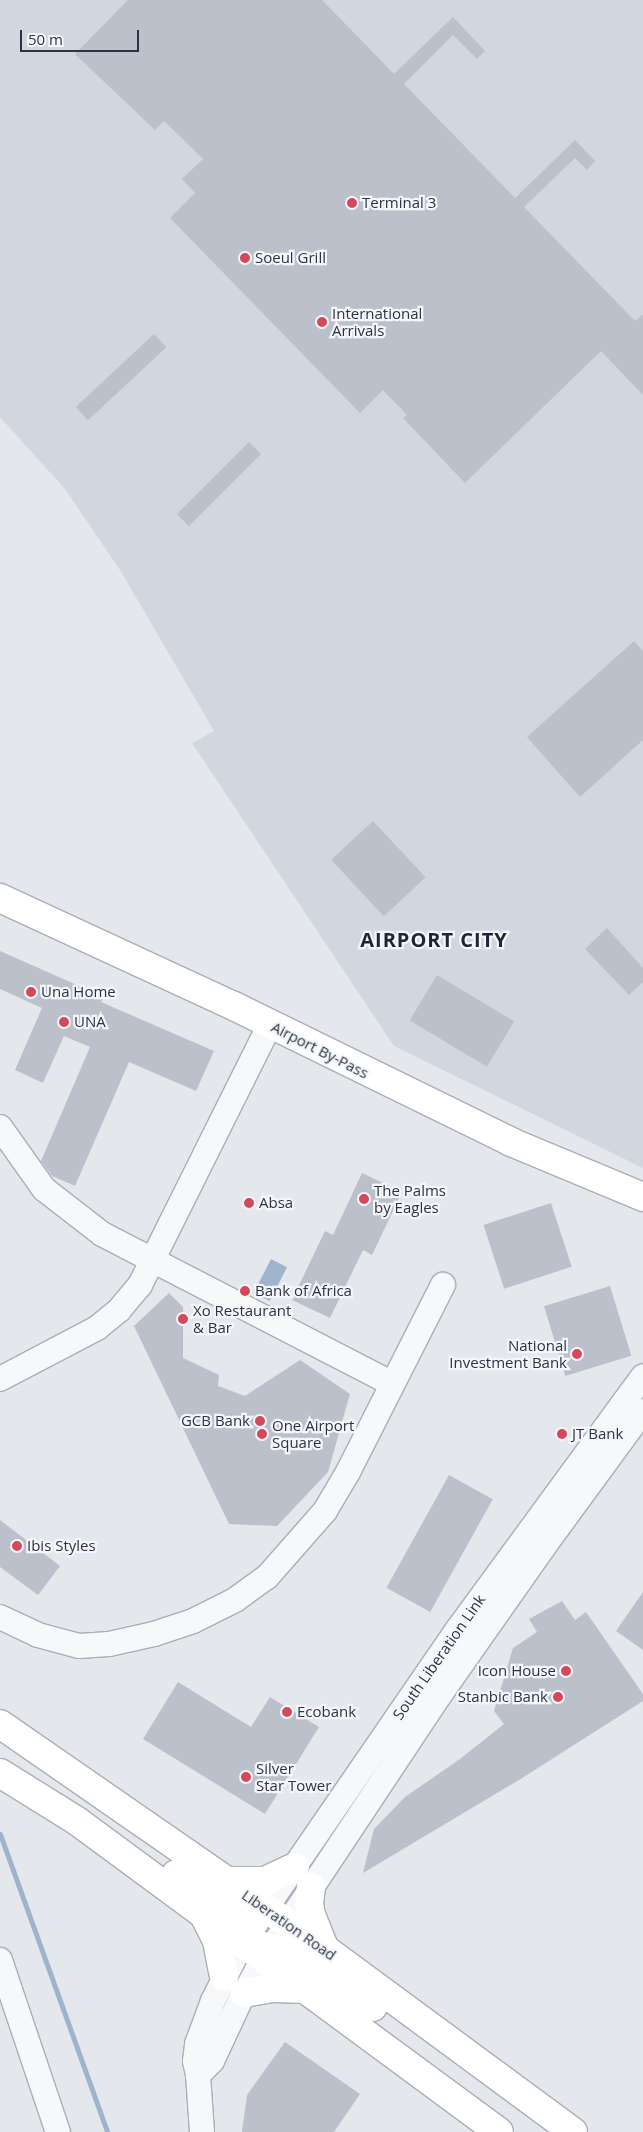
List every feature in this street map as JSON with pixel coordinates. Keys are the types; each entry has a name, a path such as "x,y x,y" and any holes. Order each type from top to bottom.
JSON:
{"main road":[{"name":"Airport By-Pass","path":"0,898 270,1024 510,1142 643,1197"},
{"name":"Liberation Road","path":"0,1724 226,1881 254,1925 268,1953 305,1989 499,2132"},
{"name":"Liberation Road","path":"0,1773 77,1821 203,1914 254,1925 287,1924 325,1949 573,2132"},
{"path":"77,1821 105,1830 254,1925"},
{"path":"226,1881 265,1881 303,1877 311,1915 325,1949"},
{"path":"203,1914 217,1941 234,1984 305,1989"},
{"path":"268,1953 315,1968 471,2072 505,2082"}],"street":[{"path":"0,1378 97,1328 119,1310 134,1292 154,1261 270,1024"},
{"path":"0,1127 44,1189 102,1234 392,1384"},
{"path":"0,1617 38,1634 79,1646 109,1644 154,1634 193,1622 235,1600 267,1577 325,1512 348,1472 443,1285"},
{"name":"South Liberation Link","path":"234,1984 268,1953 287,1924 303,1877 458,1628 617,1415 643,1376"},
{"name":"South Liberation Link","path":"234,1984 254,1925 303,1877 643,1411"},
{"path":"0,1960 58,2132"},
{"path":"202,2132 198,2075 195,2061 197,2044 234,1984"}],"shaded area":[{"path":"0,0 643,0 643,1168 394,1046 192,743 214,731 120,570 65,489 0,417"}],"water":[{"path":"271,1259 287,1267 270,1301 254,1293"}],"building":[{"path":"128,0 322,0 394,74 453,17 485,51 477,59 453,35 404,84 515,198 575,140 595,161 587,170 575,158 524,207 635,321 643,314 643,395 601,351 465,483 403,418 407,415 383,390 360,413 170,218 195,193 182,179 203,159 164,121 155,130 75,54"},
{"path":"154,334 166,347 88,420 76,407"},
{"path":"249,442 261,454 189,526 177,514"},
{"path":"634,641 643,651 643,740 580,797 527,737"},
{"path":"373,821 426,877 384,916 331,860"},
{"path":"607,928 643,968 643,982 629,995 585,949"},
{"path":"0,951 104,997 101,1002 214,1051 196,1091 129,1062 75,1186 52,1176 41,1161 90,1047 64,1036 43,1083 15,1070 42,1008 0,989"},
{"path":"437,975 514,1021 487,1067 410,1020"},
{"path":"362,1173 402,1192 372,1255 363,1250 330,1318 292,1300 325,1231 333,1235"},
{"path":"551,1203 572,1267 504,1289 483,1225"},
{"path":"610,1286 631,1356 565,1376 544,1306"},
{"name":"One Airport Square","path":"169,1293 183,1307 183,1358 219,1375 218,1386 245,1396 300,1360 350,1394 328,1472 277,1526 229,1524 134,1326"},
{"path":"449,1475 493,1499 430,1612 386,1588"},
{"name":"Ibis Styles","path":"0,1520 60,1566 38,1595 0,1567"},
{"path":"643,1592 643,1650 616,1631"},
{"name":"Icon House","path":"562,1601 575,1620 586,1612 643,1694 643,1701 519,1780 363,1873 374,1829 405,1797 460,1759 504,1724 494,1711 513,1648 537,1632 529,1619"},
{"name":"Silver Star Tower","path":"178,1682 251,1727 270,1697 319,1727 265,1814 143,1739"},
{"path":"285,2042 360,2094 334,2132 242,2132 247,2095"}],"waterway":[{"path":"0,1834 107,2132"}],"place":[{"name":"Terminal 3","path":"352,203"},
{"name":"Soeul Grill","path":"245,258"},
{"name":"International Arrivals","path":"322,322"},
{"name":"Una Home","path":"31,992"},
{"name":"UNA","path":"64,1022"},
{"name":"The Palms by Eagles","path":"364,1199"},
{"name":"Absa","path":"249,1203"},
{"name":"Bank of Africa","path":"245,1291"},
{"name":"Xo Restaurant & Bar","path":"183,1319"},
{"name":"National Investment Bank","path":"577,1354"},
{"name":"GCB Bank","path":"260,1421"},
{"name":"One Airport Square","path":"262,1434"},
{"name":"JT Bank","path":"562,1434"},
{"name":"Ibis Styles","path":"17,1546"},
{"name":"Icon House","path":"566,1671"},
{"name":"Stanbic Bank","path":"558,1697"},
{"name":"Ecobank","path":"287,1712"},
{"name":"Silver Star Tower","path":"246,1777"}],"district":[{"name":"AIRPORT CITY","path":"434,939"}]}
